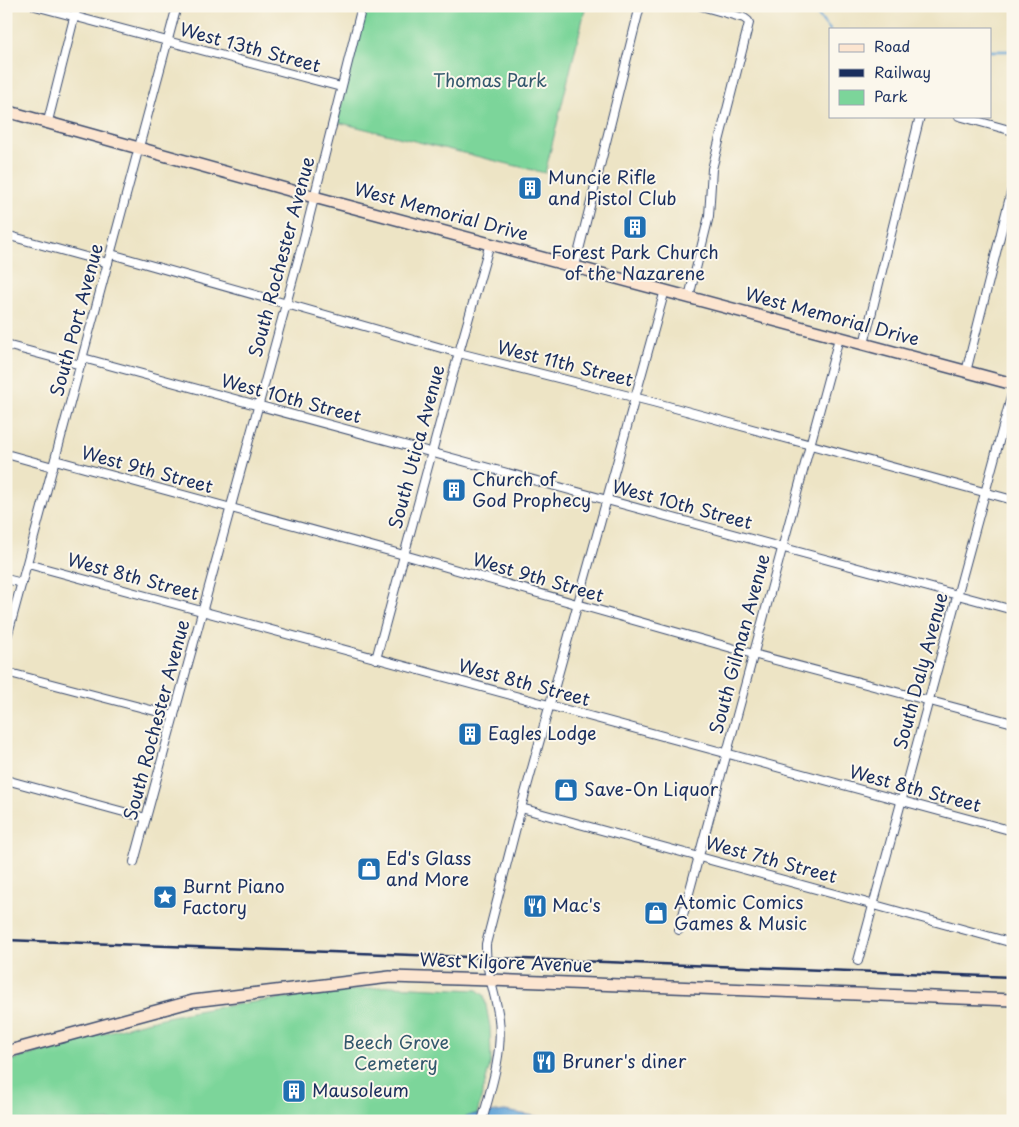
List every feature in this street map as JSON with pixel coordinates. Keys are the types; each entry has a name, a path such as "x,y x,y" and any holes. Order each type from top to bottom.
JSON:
{"main road":[{"name":"West Memorial Drive","path":"6,111 1013,384"},
{"name":"West Kilgore Avenue","path":"6,1052 193,1001 390,977 1013,1000"}],"street":[{"name":"West 13th Street","path":"34,6 342,87"},
{"path":"48,121 77,6"},
{"name":"South Port Avenue","path":"6,641 177,6"},
{"name":"South Rochester Avenue","path":"134,862 314,196 362,6"},
{"path":"575,266 640,6"},
{"path":"689,297 710,209 712,169 748,21 744,18 701,6"},
{"path":"864,344 920,118"},
{"path":"966,118 1013,131"},
{"path":"966,372 1013,185"},
{"path":"6,235 108,263"},
{"name":"South Utica Avenue","path":"376,659 490,243"},
{"name":"West 11th Street","path":"110,254 459,352 810,444 1013,500"},
{"path":"482,1121 494,1078 500,1044 499,1020 486,958 486,944 521,808 665,290"},
{"name":"South Gilman Avenue","path":"679,930 839,338"},
{"name":"West 10th Street","path":"6,345 258,405 1013,610"},
{"name":"South Daly Avenue","path":"858,961 1013,390"},
{"name":"West 9th Street","path":"6,454 54,464 230,508 404,555 578,606 1013,723"},
{"name":"West 8th Street","path":"28,564 1013,831"},
{"path":"6,579 22,583"},
{"path":"6,672 174,716"},
{"path":"6,780 146,818"},
{"name":"West 7th Street","path":"521,808 1013,943"}],"green space":[{"name":"Thomas Park","path":"366,6 586,6 545,173 337,122"},
{"name":"Beech Grove Cemetery","path":"390,986 477,990 484,995 490,1027 491,1061 477,1114 456,1121 6,1121 6,1062 166,1017 263,1001"}],"water":[{"path":"505,1111 563,1121 456,1121 471,1115"}],"waterway":[{"path":"812,6 829,29"},
{"path":"992,51 1013,51"}],"railway":[{"path":"6,940 1013,977"}],"place":[{"name":"Muncie Rifle and Pistol Club","path":"530,188"},
{"name":"Forest Park Church of the Nazarene","path":"635,227"},
{"name":"Church of God Prophecy","path":"454,490"},
{"name":"Eagles Lodge","path":"470,734"},
{"name":"Save-On Liquor","path":"566,790"},
{"name":"Ed's Glass and More","path":"369,869"},
{"name":"Burnt Piano Factory","path":"165,897"},
{"name":"Mac's","path":"535,906"},
{"name":"Atomic Comics Games & Music","path":"656,913"},
{"name":"Bruner's diner","path":"544,1062"},
{"name":"Mausoleum","path":"294,1091"}]}
